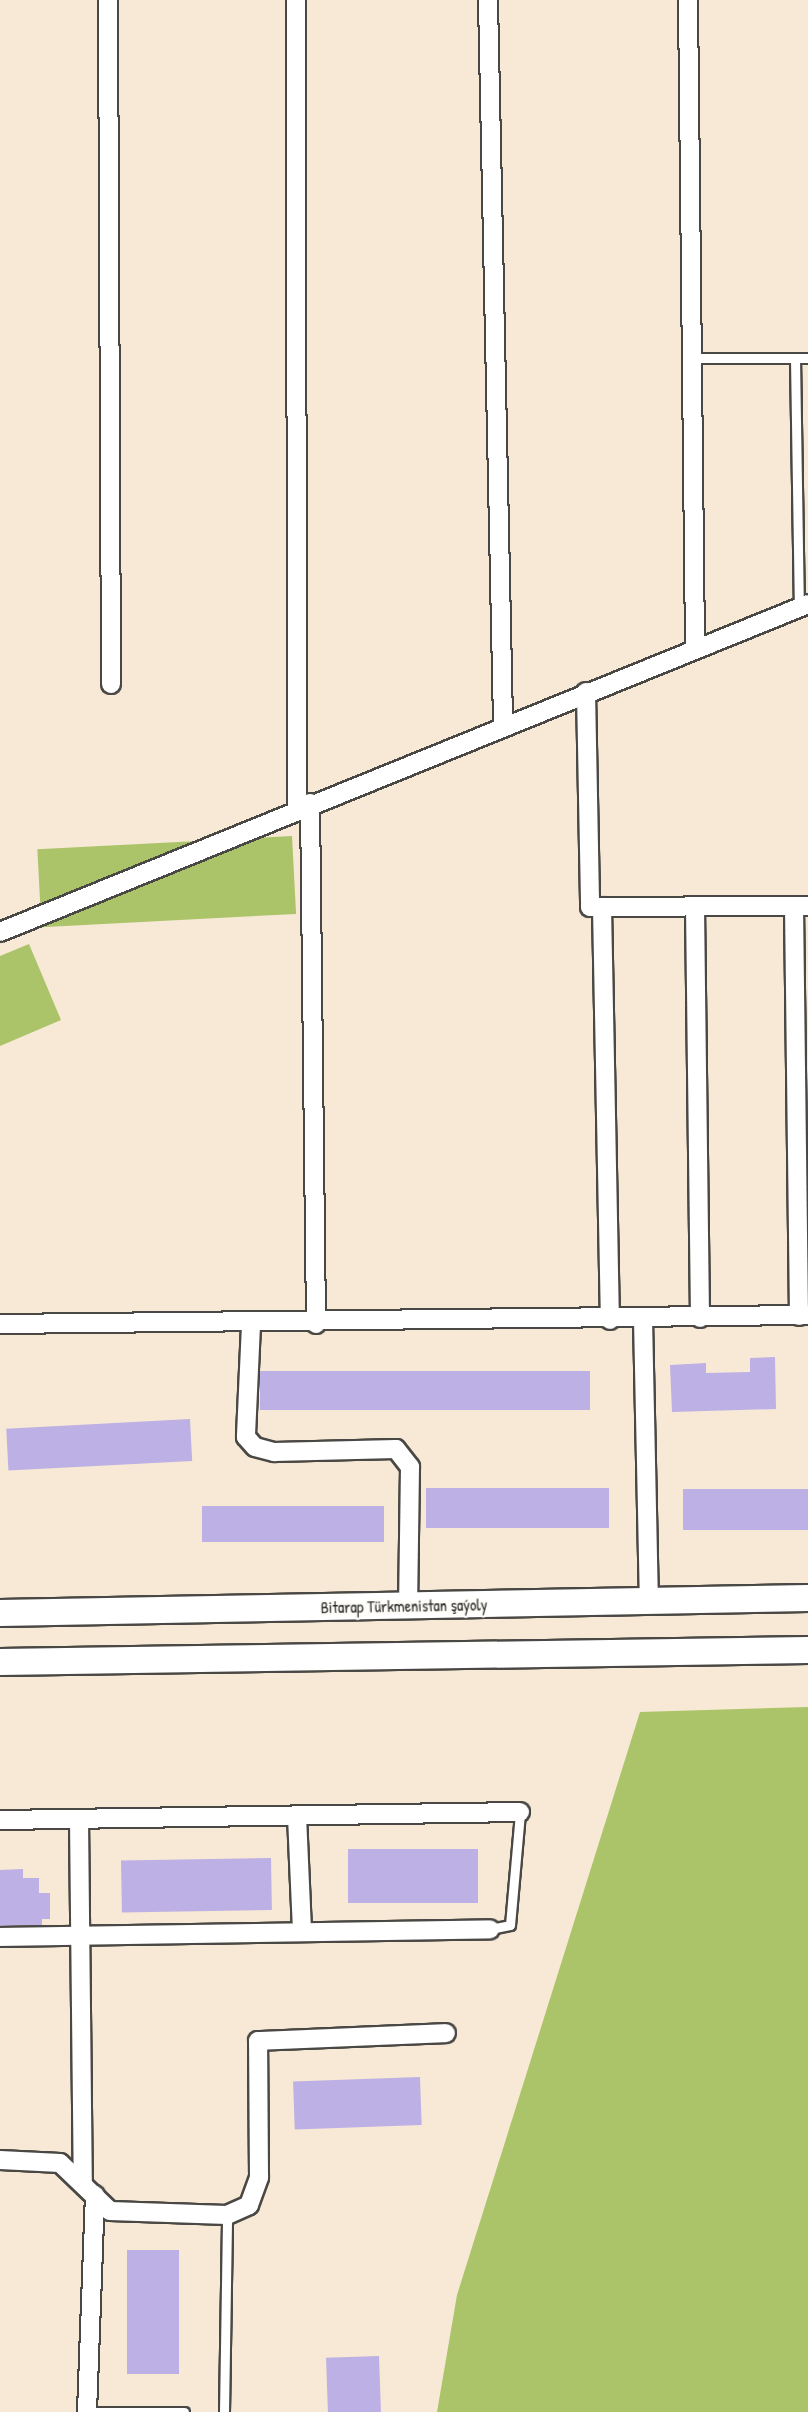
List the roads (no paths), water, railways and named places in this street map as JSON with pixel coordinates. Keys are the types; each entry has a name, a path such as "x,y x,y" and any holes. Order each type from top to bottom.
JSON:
{"main road":[{"name":"Bitarap Türkmenistan şaýoly","path":"0,1613 808,1598"},
{"path":"0,1662 808,1650"}],"street":[{"path":"108,0 111,684"},
{"path":"296,0 304,806 316,1324"},
{"path":"488,0 503,725"},
{"path":"688,0 695,649"},
{"path":"0,932 503,725 803,606"},
{"path":"0,1324 251,1325 804,1315 801,906 590,907 586,692"},
{"path":"602,907 609,1320"},
{"path":"695,907 700,1318"},
{"path":"643,1319 649,1601"},
{"path":"251,1325 246,1437 255,1447 274,1452 396,1449 410,1467 408,1606"},
{"path":"0,1820 520,1812"},
{"path":"297,1816 302,1932"},
{"path":"79,1819 80,1936 89,2188 87,2412"},
{"path":"0,1937 490,1929"},
{"path":"0,2160 60,2163 89,2188 110,2211 226,2215 249,2205 259,2177 258,2041 446,2033"}],"lane":[{"path":"692,358 808,358"},
{"path":"795,358 803,606"},
{"path":"490,1929 510,1925 520,1812"},
{"path":"224,2412 226,2215"},
{"path":"87,2412 184,2412"}]}
